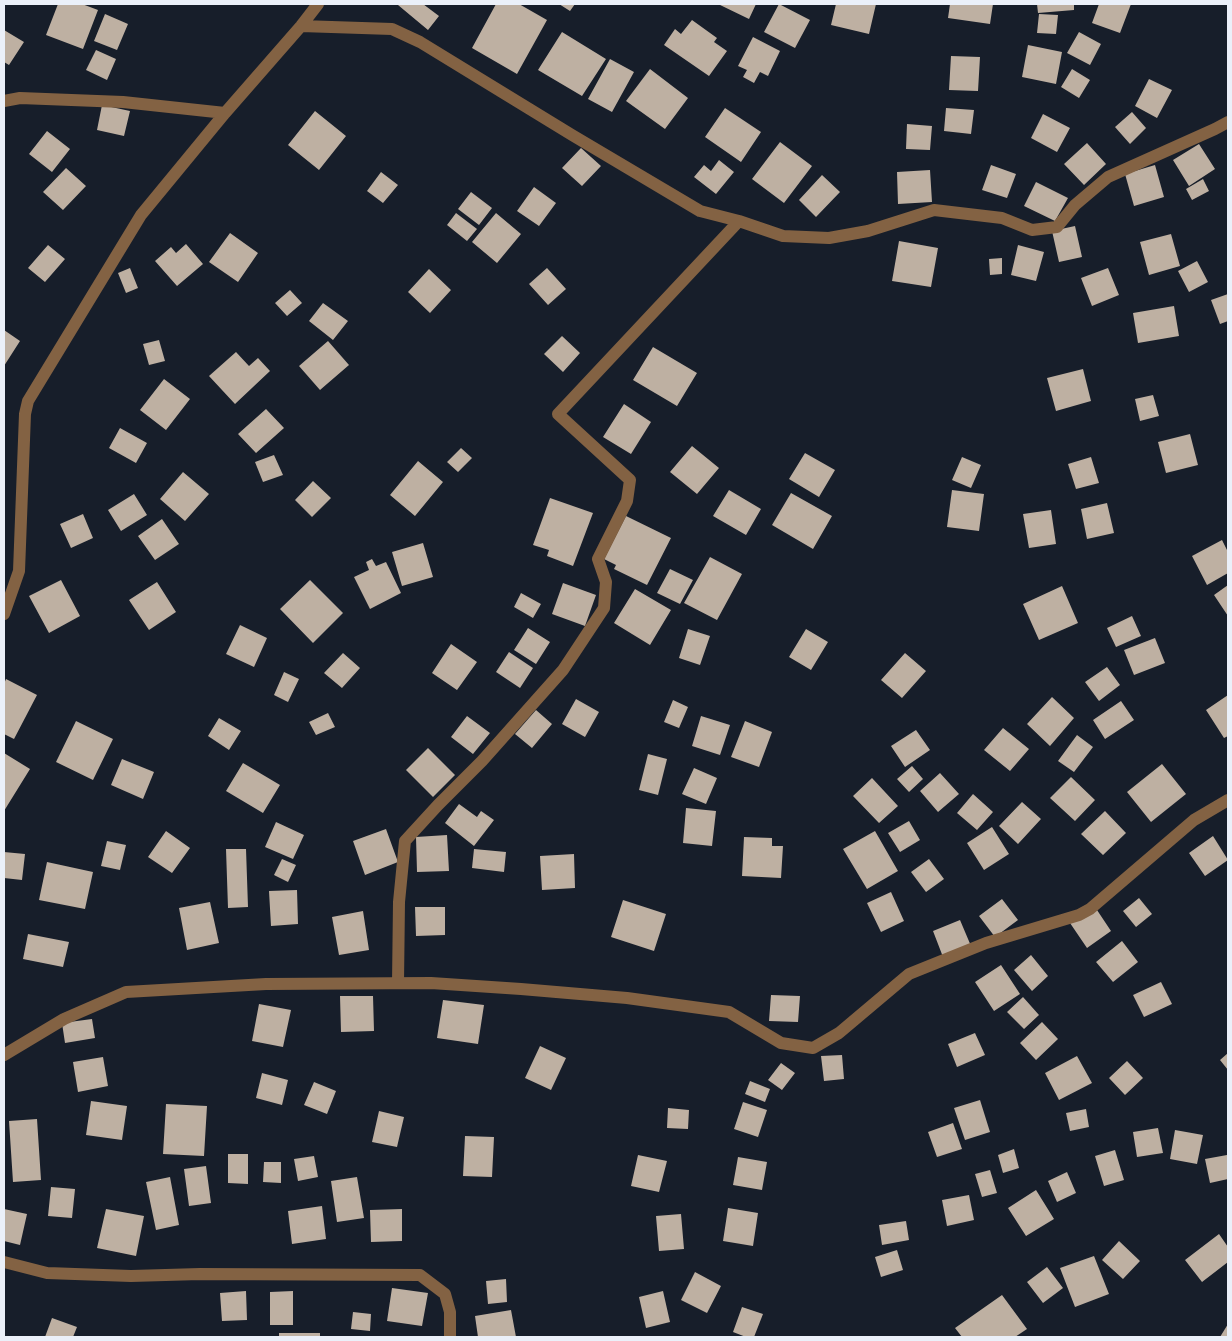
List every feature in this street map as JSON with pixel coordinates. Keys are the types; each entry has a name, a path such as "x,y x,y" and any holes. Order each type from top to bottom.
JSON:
{"street":[{"path":"4,614 19,571 25,414 28,401 141,215 318,4"},
{"path":"301,26 392,29 420,42 700,211 739,221 783,236 829,238 868,231 934,210 1002,218 1032,230 1057,227 1075,205 1108,177 1228,122"},
{"path":"4,101 20,98 123,102 225,113"},
{"path":"398,983 399,902 405,841 482,761 562,670 604,608 606,582 598,559 627,501 630,480 558,414 739,221"},
{"path":"4,1055 64,1019 126,992 266,984 432,983 520,988 627,998 729,1012 781,1043 814,1048 838,1033 909,974 986,943 1080,915 1090,909 1194,820 1228,800"},
{"path":"4,1262 47,1273 131,1276 200,1274 420,1275 445,1294 450,1312 450,1337"}],"building":[{"path":"58,4 82,4 98,10 83,49 46,35"},
{"path":"399,4 423,4 439,16 428,30"},
{"path":"496,4 519,4 547,20 517,74 472,48"},
{"path":"559,4 575,4 570,11"},
{"path":"718,4 756,4 749,19"},
{"path":"779,4 810,20 795,48 764,32"},
{"path":"836,4 876,4 869,34 831,25"},
{"path":"950,4 993,4 990,24 948,18"},
{"path":"1037,4 1074,4 1074,10 1038,13"},
{"path":"1099,4 1131,4 1120,33 1092,23"},
{"path":"105,14 128,24 117,50 94,41"},
{"path":"1039,14 1058,15 1056,34 1037,33"},
{"path":"692,20 717,38 714,42 727,51 709,76 664,45 675,29 681,34"},
{"path":"4,30 24,42 9,65 4,62"},
{"path":"562,32 606,59 582,96 538,70"},
{"path":"1079,32 1101,44 1090,65 1067,53"},
{"path":"753,37 780,51 768,76 760,72 754,83 743,77 747,70 738,66"},
{"path":"1028,45 1062,52 1056,84 1022,77"},
{"path":"96,50 116,59 107,80 86,70"},
{"path":"951,56 980,57 978,91 949,90"},
{"path":"610,59 634,72 612,112 588,99"},
{"path":"650,69 688,98 665,129 626,101"},
{"path":"1072,69 1090,80 1079,98 1061,87"},
{"path":"1149,79 1172,90 1157,118 1135,106"},
{"path":"102,105 130,111 124,136 97,130"},
{"path":"725,108 761,132 741,162 705,137"},
{"path":"946,108 974,110 971,134 944,131"},
{"path":"315,111 346,136 319,170 288,145"},
{"path":"1132,112 1146,128 1130,144 1115,127"},
{"path":"1043,114 1070,128 1057,152 1031,138"},
{"path":"907,124 932,126 930,150 906,149"},
{"path":"47,131 70,149 52,172 29,154"},
{"path":"780,142 812,166 784,203 752,179"},
{"path":"1087,143 1106,164 1084,185 1064,164"},
{"path":"1199,144 1215,169 1189,186 1173,160"},
{"path":"581,148 601,166 582,186 562,168"},
{"path":"719,160 734,172 716,194 694,177 704,165 711,171"},
{"path":"991,165 1016,174 1007,198 982,190"},
{"path":"1155,165 1164,197 1134,206 1125,174"},
{"path":"66,168 86,186 63,210 43,192"},
{"path":"930,170 932,202 898,204 897,172"},
{"path":"381,172 398,185 383,203 367,191"},
{"path":"822,175 840,192 816,217 799,200"},
{"path":"1203,179 1209,191 1192,200 1186,189"},
{"path":"1036,182 1068,198 1055,221 1024,206"},
{"path":"534,187 556,203 539,226 517,211"},
{"path":"471,192 492,208 479,225 458,209"},
{"path":"456,213 477,229 467,241 447,225"},
{"path":"496,213 521,234 497,263 472,242"},
{"path":"1075,226 1082,257 1059,262 1052,231"},
{"path":"230,233 258,253 238,282 209,262"},
{"path":"1171,234 1180,266 1149,275 1140,242"},
{"path":"899,241 938,248 931,287 892,281"},
{"path":"186,244 203,264 177,286 155,261 171,247 176,253"},
{"path":"48,245 65,259 45,282 28,268"},
{"path":"1018,245 1044,252 1036,281 1011,275"},
{"path":"1002,258 1002,274 990,275 989,259"},
{"path":"1197,261 1208,282 1189,292 1178,271"},
{"path":"130,268 138,288 126,293 118,273"},
{"path":"547,268 566,289 548,305 529,284"},
{"path":"1108,268 1119,295 1092,306 1081,278"},
{"path":"429,269 451,290 430,313 408,292"},
{"path":"290,290 302,303 287,316 275,303"},
{"path":"1228,294 1228,321 1220,324 1211,300"},
{"path":"323,303 348,321 333,340 309,321"},
{"path":"1174,306 1179,336 1138,343 1133,313"},
{"path":"4,330 20,341 4,366"},
{"path":"562,336 580,353 563,372 544,354"},
{"path":"159,340 165,361 149,365 143,344"},
{"path":"328,341 349,365 320,390 299,366"},
{"path":"653,347 697,373 677,406 633,380"},
{"path":"236,352 249,366 258,358 270,371 235,404 209,376"},
{"path":"1083,369 1091,401 1056,411 1047,378"},
{"path":"164,379 190,399 166,430 140,410"},
{"path":"1153,395 1159,416 1140,421 1135,399"},
{"path":"624,404 651,422 631,454 603,437"},
{"path":"266,409 284,428 256,453 238,434"},
{"path":"120,428 147,443 136,463 109,448"},
{"path":"1190,434 1198,465 1166,473 1158,442"},
{"path":"692,446 719,468 697,494 670,472"},
{"path":"461,448 472,458 458,472 447,462"},
{"path":"805,453 835,470 819,497 789,479"},
{"path":"274,455 283,475 263,482 255,462"},
{"path":"962,457 981,465 971,488 952,480"},
{"path":"1091,457 1099,483 1076,489 1068,464"},
{"path":"418,461 443,482 415,516 390,495"},
{"path":"183,472 209,494 185,521 160,499"},
{"path":"313,481 331,498 312,517 295,500"},
{"path":"729,490 761,509 746,535 713,516"},
{"path":"952,490 984,494 979,531 947,527"},
{"path":"791,493 832,516 813,549 772,525"},
{"path":"134,494 147,515 121,531 108,510"},
{"path":"550,498 593,513 573,566 547,556 549,550 533,545"},
{"path":"1107,503 1114,533 1087,539 1081,509"},
{"path":"1051,510 1056,544 1029,548 1023,514"},
{"path":"83,514 93,538 71,548 60,524"},
{"path":"626,516 671,538 647,585 614,569 616,565 604,559"},
{"path":"162,519 179,544 155,560 138,536"},
{"path":"1222,540 1228,552 1228,573 1207,585 1192,556"},
{"path":"423,543 433,577 402,586 392,552"},
{"path":"710,557 742,574 717,620 684,603"},
{"path":"372,559 376,566 386,562 401,593 370,609 354,577 369,570 366,562"},
{"path":"670,569 693,580 680,604 657,593"},
{"path":"61,580 80,616 49,633 29,596"},
{"path":"310,580 343,613 313,643 280,609"},
{"path":"157,582 176,612 149,630 129,600"},
{"path":"563,583 596,595 585,626 552,614"},
{"path":"1228,585 1228,616 1214,595"},
{"path":"1062,586 1078,623 1039,640 1023,604"},
{"path":"635,589 671,610 650,645 614,623"},
{"path":"521,593 541,604 533,618 514,607"},
{"path":"1132,616 1141,636 1116,647 1107,628"},
{"path":"240,625 267,638 254,667 226,654"},
{"path":"528,628 550,642 536,664 514,650"},
{"path":"688,629 710,636 700,665 679,658"},
{"path":"806,629 828,642 811,670 789,657"},
{"path":"1155,638 1165,663 1134,675 1124,650"},
{"path":"451,644 477,662 457,690 432,673"},
{"path":"509,652 533,668 520,688 496,672"},
{"path":"343,653 360,668 342,688 324,673"},
{"path":"905,653 926,671 902,698 881,680"},
{"path":"1107,667 1120,685 1099,701 1085,682"},
{"path":"284,672 299,679 288,702 274,695"},
{"path":"6,679 37,695 14,739 4,734 4,684"},
{"path":"1228,695 1228,736 1224,738 1206,710"},
{"path":"1052,697 1074,718 1050,746 1027,724"},
{"path":"576,699 599,712 585,737 562,724"},
{"path":"673,700 688,707 679,728 664,722"},
{"path":"1121,701 1134,720 1105,739 1093,720"},
{"path":"536,710 552,724 532,748 515,734"},
{"path":"328,713 335,727 316,735 309,722"},
{"path":"467,716 490,733 473,754 451,737"},
{"path":"701,716 730,725 720,755 692,746"},
{"path":"219,718 241,731 229,750 208,736"},
{"path":"76,721 113,739 93,780 56,762"},
{"path":"745,721 772,732 759,767 731,757"},
{"path":"1003,728 1029,749 1010,771 984,750"},
{"path":"916,730 930,750 905,767 891,746"},
{"path":"1077,735 1093,747 1074,772 1058,761"},
{"path":"428,748 455,775 433,797 406,770"},
{"path":"4,753 30,769 4,811"},
{"path":"648,754 667,759 658,795 639,790"},
{"path":"122,759 154,772 143,799 111,785"},
{"path":"243,763 280,785 263,813 226,791"},
{"path":"1162,764 1186,794 1151,822 1127,792"},
{"path":"912,766 923,779 909,792 897,779"},
{"path":"694,768 717,778 706,804 682,794"},
{"path":"940,773 959,794 938,812 920,791"},
{"path":"1071,777 1095,800 1075,821 1050,798"},
{"path":"872,778 898,806 879,823 853,796"},
{"path":"973,794 993,812 977,830 957,813"},
{"path":"1022,802 1041,819 1018,844 999,826"},
{"path":"459,804 477,817 481,811 494,820 474,846 445,823"},
{"path":"686,808 716,811 712,846 683,843"},
{"path":"1105,811 1126,833 1103,855 1081,834"},
{"path":"909,821 920,840 900,852 888,833"},
{"path":"276,822 304,835 293,859 265,847"},
{"path":"992,827 1009,854 984,870 967,843"},
{"path":"386,829 398,862 365,875 353,841"},
{"path":"166,831 190,848 172,873 148,857"},
{"path":"875,831 898,871 867,889 843,849"},
{"path":"447,835 449,871 417,872 416,837"},
{"path":"1213,836 1228,860 1205,876 1189,853"},
{"path":"744,837 772,838 772,846 783,846 781,878 742,876"},
{"path":"107,841 126,845 120,870 101,866"},
{"path":"226,849 246,849 248,907 228,908"},
{"path":"474,849 506,852 504,872 472,868"},
{"path":"4,852 25,854 22,880 4,878"},
{"path":"574,854 575,888 542,890 540,856"},
{"path":"282,859 296,865 288,882 274,875"},
{"path":"929,859 944,879 926,892 911,872"},
{"path":"47,862 93,872 85,909 39,900"},
{"path":"297,890 298,924 271,926 269,891"},
{"path":"891,892 904,921 881,932 867,903"},
{"path":"1139,898 1152,914 1136,927 1123,911"},
{"path":"1002,899 1018,920 995,937 979,916"},
{"path":"623,900 666,914 654,951 611,937"},
{"path":"210,902 219,943 187,950 179,908"},
{"path":"415,907 445,907 445,935 416,936"},
{"path":"1095,907 1111,931 1087,948 1070,923"},
{"path":"363,911 369,950 339,955 332,917"},
{"path":"960,920 971,946 943,957 933,931"},
{"path":"28,934 69,942 63,967 23,959"},
{"path":"1122,941 1138,962 1113,982 1096,962"},
{"path":"1031,955 1048,976 1032,991 1014,970"},
{"path":"1001,965 1020,994 994,1011 975,982"},
{"path":"1161,982 1172,1004 1144,1017 1133,995"},
{"path":"771,995 800,996 798,1022 769,1021"},
{"path":"340,996 373,996 374,1031 341,1032"},
{"path":"1023,997 1039,1015 1024,1029 1007,1012"},
{"path":"443,1000 484,1005 478,1044 437,1038"},
{"path":"259,1004 291,1010 283,1047 252,1041"},
{"path":"92,1019 95,1038 65,1043 62,1023"},
{"path":"1042,1022 1058,1039 1036,1060 1020,1043"},
{"path":"975,1033 985,1055 957,1067 948,1044"},
{"path":"540,1046 566,1058 551,1090 525,1078"},
{"path":"1228,1053 1228,1070 1220,1060"},
{"path":"842,1055 844,1079 824,1081 821,1056"},
{"path":"1077,1056 1092,1083 1059,1100 1045,1073"},
{"path":"103,1057 108,1086 78,1092 73,1062"},
{"path":"1127,1061 1143,1078 1125,1095 1109,1078"},
{"path":"781,1063 795,1073 782,1090 768,1080"},
{"path":"262,1073 288,1080 282,1105 256,1098"},
{"path":"750,1081 770,1089 765,1102 745,1094"},
{"path":"314,1082 336,1091 327,1114 304,1105"},
{"path":"980,1100 990,1132 965,1140 954,1108"},
{"path":"91,1101 127,1106 122,1140 86,1135"},
{"path":"743,1102 767,1110 758,1137 734,1129"},
{"path":"166,1104 207,1106 204,1156 163,1154"},
{"path":"668,1108 689,1110 688,1129 667,1128"},
{"path":"1086,1109 1089,1127 1070,1131 1066,1113"},
{"path":"379,1111 404,1117 397,1147 372,1142"},
{"path":"37,1119 41,1180 13,1182 9,1121"},
{"path":"953,1123 962,1149 937,1157 928,1132"},
{"path":"1158,1128 1163,1153 1137,1157 1133,1132"},
{"path":"1175,1130 1203,1135 1197,1164 1170,1159"},
{"path":"465,1136 494,1137 492,1177 463,1176"},
{"path":"1014,1149 1019,1168 1003,1173 998,1155"},
{"path":"1115,1150 1124,1180 1104,1186 1095,1156"},
{"path":"228,1154 248,1154 248,1184 228,1183"},
{"path":"638,1155 667,1161 659,1192 631,1186"},
{"path":"1227,1155 1228,1179 1210,1183 1205,1159"},
{"path":"314,1156 318,1177 298,1181 294,1159"},
{"path":"738,1157 767,1162 762,1190 733,1185"},
{"path":"264,1162 281,1162 281,1183 263,1182"},
{"path":"206,1166 211,1203 189,1206 184,1169"},
{"path":"990,1170 997,1193 982,1197 975,1174"},
{"path":"1067,1172 1076,1193 1057,1202 1048,1181"},
{"path":"170,1177 179,1225 156,1230 146,1182"},
{"path":"357,1177 364,1218 337,1222 331,1181"},
{"path":"51,1187 75,1189 72,1218 48,1216"},
{"path":"1036,1190 1054,1219 1026,1236 1008,1208"},
{"path":"969,1195 974,1220 947,1226 942,1200"},
{"path":"322,1206 326,1239 292,1244 288,1211"},
{"path":"728,1208 758,1213 753,1246 723,1241"},
{"path":"4,1209 27,1214 20,1245 4,1241"},
{"path":"106,1209 144,1216 136,1256 97,1248"},
{"path":"402,1209 402,1241 371,1242 370,1210"},
{"path":"681,1214 684,1249 659,1251 656,1216"},
{"path":"906,1221 909,1240 882,1245 879,1225"},
{"path":"1219,1234 1228,1247 1228,1262 1202,1282 1185,1260"},
{"path":"1119,1241 1140,1261 1123,1279 1102,1260"},
{"path":"897,1250 903,1270 881,1277 875,1257"},
{"path":"1094,1256 1109,1294 1075,1307 1060,1268"},
{"path":"1047,1267 1063,1288 1043,1303 1027,1282"},
{"path":"695,1272 721,1286 707,1313 681,1300"},
{"path":"506,1279 507,1302 488,1304 486,1281"},
{"path":"392,1288 428,1293 422,1326 387,1321"},
{"path":"246,1291 247,1320 222,1321 220,1293"},
{"path":"293,1291 293,1325 270,1325 270,1292"},
{"path":"663,1291 670,1322 646,1328 639,1297"},
{"path":"1002,1295 1027,1329 1015,1337 962,1337 955,1328"},
{"path":"742,1307 763,1314 754,1337 746,1337 733,1332"},
{"path":"511,1310 516,1337 478,1337 475,1316"},
{"path":"353,1312 371,1314 370,1331 351,1329"},
{"path":"52,1318 77,1327 73,1337 45,1337"},
{"path":"1228,1324 1228,1337 1220,1337"},
{"path":"279,1333 320,1333 320,1337 279,1337"}]}
